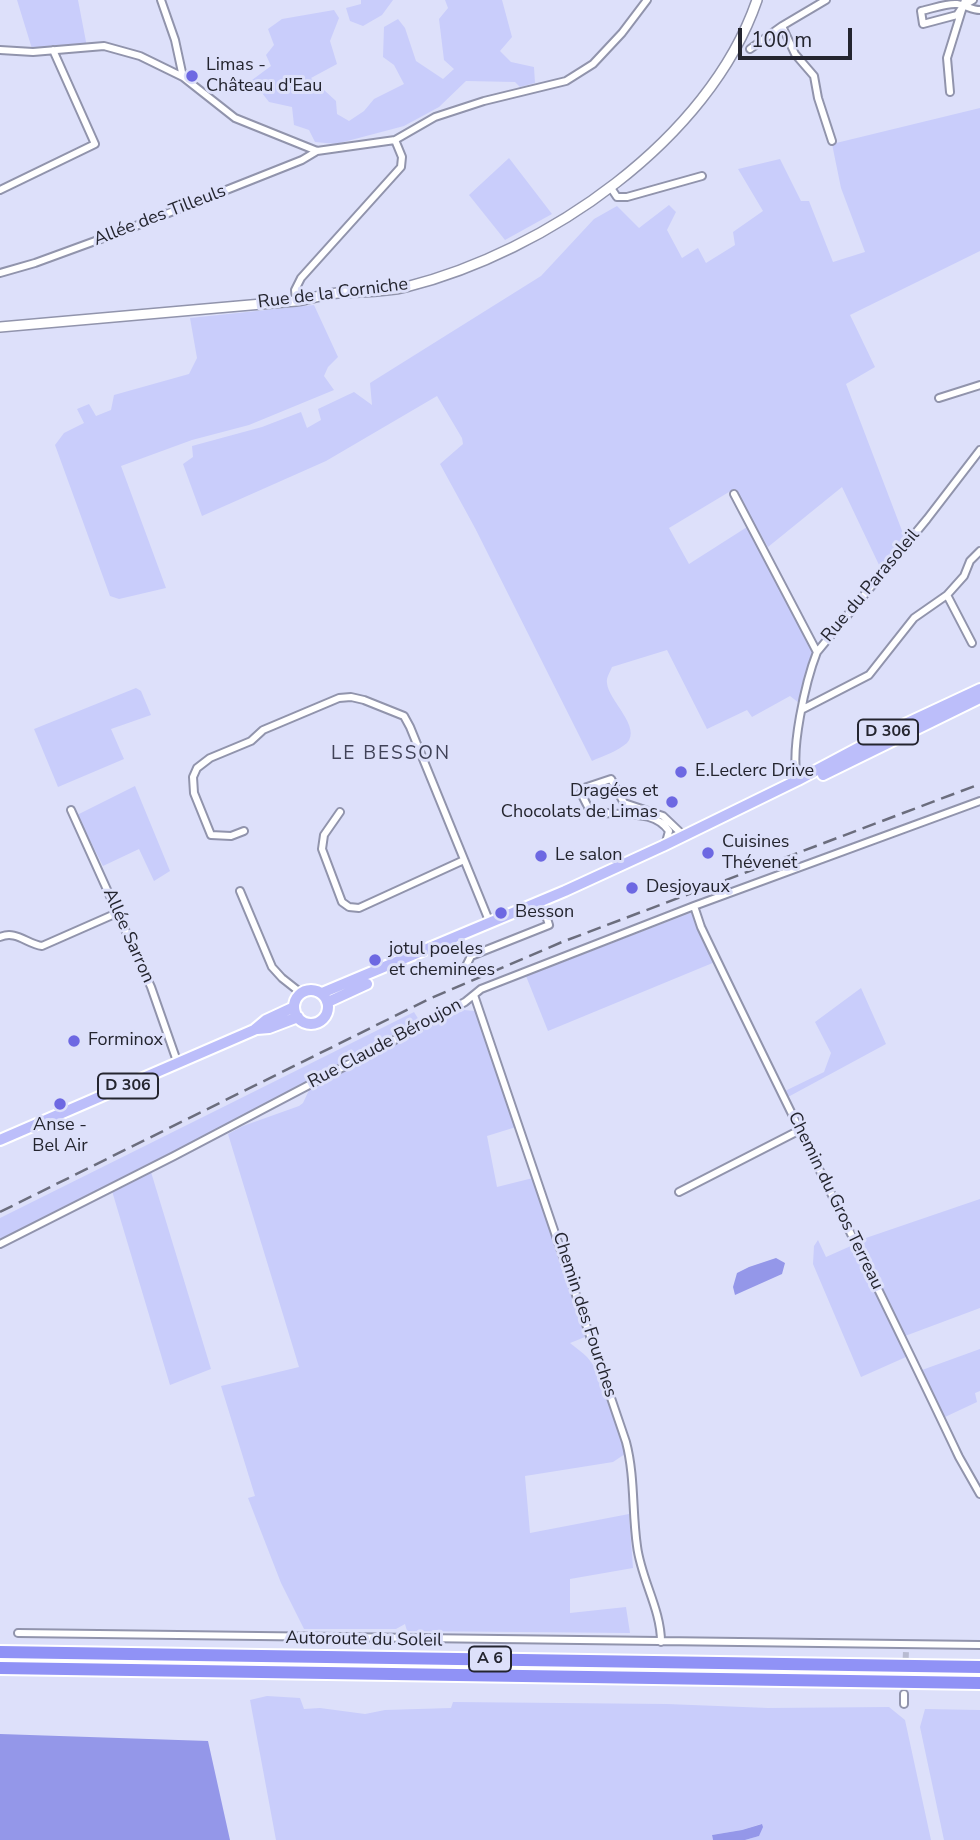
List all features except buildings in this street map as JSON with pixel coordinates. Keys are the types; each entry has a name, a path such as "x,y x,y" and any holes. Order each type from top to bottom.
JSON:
{"highway":[{"name":"Autoroute du Soleil","path":"0,1652 980,1667"},
{"name":"Autoroute du Soleil","path":"0,1668 980,1683"}],"main road":[{"name":"Rue de la Corniche","path":"0,327 296,301 336,293 376,292 436,278 528,240 611,188 699,104 738,47 757,0"},
{"name":"D 306","path":"325,998 663,846 798,780 890,731 980,689"},
{"name":"D 306","path":"325,998 668,850 980,698"},
{"path":"312,989 325,998 327,1013 319,1022 308,1023 296,1012 297,997 301,993 312,989"},
{"name":"D 306","path":"0,1140 254,1030 270,1028 296,1012"}],"street":[{"path":"161,0 175,40 183,78"},
{"path":"0,50 33,52 104,46 141,56 183,78 235,118 317,151 395,140 435,117 484,101 566,81 593,64 622,33 647,0"},
{"path":"750,49 826,0"},
{"path":"964,3 957,15 923,23 921,11 973,0"},
{"path":"964,3 980,10"},
{"path":"950,92 947,58 964,3"},
{"path":"782,26 795,54 814,76 817,98 832,141"},
{"path":"0,190 95,144 53,50"},
{"path":"296,301 295,290 301,278 401,167 402,158 395,140"},
{"name":"Allée des Tilleuls","path":"0,273 36,263 128,229 302,160 317,151"},
{"path":"611,188 617,197 627,197 702,176"},
{"path":"939,398 980,385"},
{"name":"Rue du Parasoleil","path":"798,780 794,767 811,668 817,652 980,450"},
{"path":"734,494 817,652"},
{"path":"803,709 869,676 914,618 947,595 964,576 970,561 980,551"},
{"path":"947,595 972,643"},
{"path":"244,831 231,835 211,835 194,793 193,776 197,768 210,758 251,741 263,730 339,698 363,700 404,716 490,923"},
{"path":"663,846 669,831 665,826 649,817 636,814 589,810 582,793 584,788 611,779 624,803 663,816 684,836"},
{"name":"Rue Claude Béroujon","path":"0,1244 389,1043 481,989 694,906 980,801"},
{"name":"Allée Sarron","path":"71,810 151,987 178,1064"},
{"path":"340,812 324,835 322,849 342,902 349,907 359,908 464,860"},
{"path":"240,891 272,967 301,993"},
{"path":"465,968 471,956 549,925 543,906"},
{"name":"Chemin du Gros Terreau","path":"694,906 701,927 959,1457 980,1494"},
{"path":"0,937 7,934 42,946 117,913"},
{"name":"Chemin des Fourches","path":"474,995 626,1442 631,1462 637,1546 661,1638"},
{"path":"679,1192 800,1130"},
{"path":"19,1633 661,1638 906,1647 980,1644"},
{"path":"904,1695 904,1704"}],"shaded area":[{"path":"17,0 78,0 87,47 33,52"},
{"path":"361,0 393,0 382,15 363,26 350,21 346,8 361,4"},
{"path":"445,0 502,0 512,37 500,51 511,62 534,67 535,83 520,87 515,82 466,81 439,107 404,126 336,144 315,142 309,130 294,125 292,107 269,102 252,80 271,66 266,55 274,45 268,29 282,19 334,10 339,18 330,41 337,64 311,78 336,101 337,114 349,121 364,111 374,99 404,84 394,65 383,57 384,27 398,19 405,28 416,61 443,79 454,69 444,60 439,19 448,8"},
{"path":"980,108 980,251 850,315 875,367 846,384 904,536 880,567 842,487 768,547 734,489 669,528 689,564 747,527 814,649 799,703 790,696 752,717 747,710 707,729 667,650 612,667 607,683 628,721 630,737 627,743 592,761 440,464 463,444 437,396 326,461 202,516 183,464 193,457 192,446 262,427 301,412 307,428 321,420 318,409 354,392 372,405 370,383 541,276 594,219 617,206 639,228 669,205 676,212 667,230 682,258 698,248 706,263 735,245 733,232 763,211 738,169 780,159 801,201 809,201 833,262 865,252 841,188 832,144"},
{"path":"509,158 552,214 505,240 469,195"},
{"path":"314,305 338,357 328,367 324,376 334,390 249,425 192,440 121,466 166,588 119,599 110,596 55,445 64,433 84,423 77,409 89,404 96,416 111,410 114,395 189,374 197,358 190,318"},
{"path":"136,688 141,691 151,715 111,729 124,759 58,787 34,729"},
{"path":"135,786 170,871 154,881 139,849 103,866 77,815"},
{"path":"693,912 715,962 548,1031 526,976"},
{"path":"861,988 886,1044 788,1097 785,1091 824,1072 831,1053 815,1022"},
{"path":"464,1010 475,1011 516,1127 487,1136 497,1187 533,1178 585,1337 570,1343 587,1357 600,1377 625,1454 613,1462 525,1476 530,1533 629,1514 633,1568 570,1579 570,1613 626,1607 630,1633 407,1631 405,1624 396,1629 304,1629 281,1583 248,1498 255,1496 221,1386 299,1367 228,1134 299,1106 310,1088"},
{"path":"414,1012 419,1020 217,1131 0,1241 0,1218"},
{"path":"151,1172 211,1369 170,1385 112,1191"},
{"path":"980,1199 980,1308 905,1336 860,1240"},
{"path":"818,1240 826,1257 853,1245 906,1357 861,1377 813,1264 814,1246"},
{"path":"980,1349 980,1391 975,1393 977,1402 945,1417 922,1370"},
{"path":"267,1696 300,1698 304,1709 320,1708 365,1714 385,1710 451,1708 453,1702 768,1708 889,1707 905,1720 931,1840 745,1840 759,1836 761,1824 712,1835 713,1840 276,1840 250,1700"},
{"path":"925,1709 980,1710 980,1840 944,1840 920,1727"}],"water":[{"path":"776,1258 785,1263 782,1274 735,1295 733,1287 737,1273"},
{"path":"0,1734 208,1741 230,1840 0,1840"},
{"path":"762,1824 759,1836 745,1840 713,1840 712,1835"}],"tunnel":[{"path":"904,1694 906,1651"}],"railway":[{"path":"0,1212 429,999 562,942 980,784"}],"place":[{"name":"Limas - Château d'Eau","path":"192,76"},
{"name":"E.Leclerc Drive","path":"681,772"},
{"name":"Dragées et Chocolats de Limas","path":"672,802"},
{"name":"Cuisines Thévenet","path":"708,853"},
{"name":"Le salon","path":"541,856"},
{"name":"Desjoyaux","path":"632,888"},
{"name":"Besson","path":"501,913"},
{"name":"jotul poeles et cheminees","path":"375,960"},
{"name":"Forminox","path":"74,1041"},
{"name":"Anse - Bel Air","path":"60,1104"}],"district":[{"name":"LE BESSON","path":"391,754"}]}
